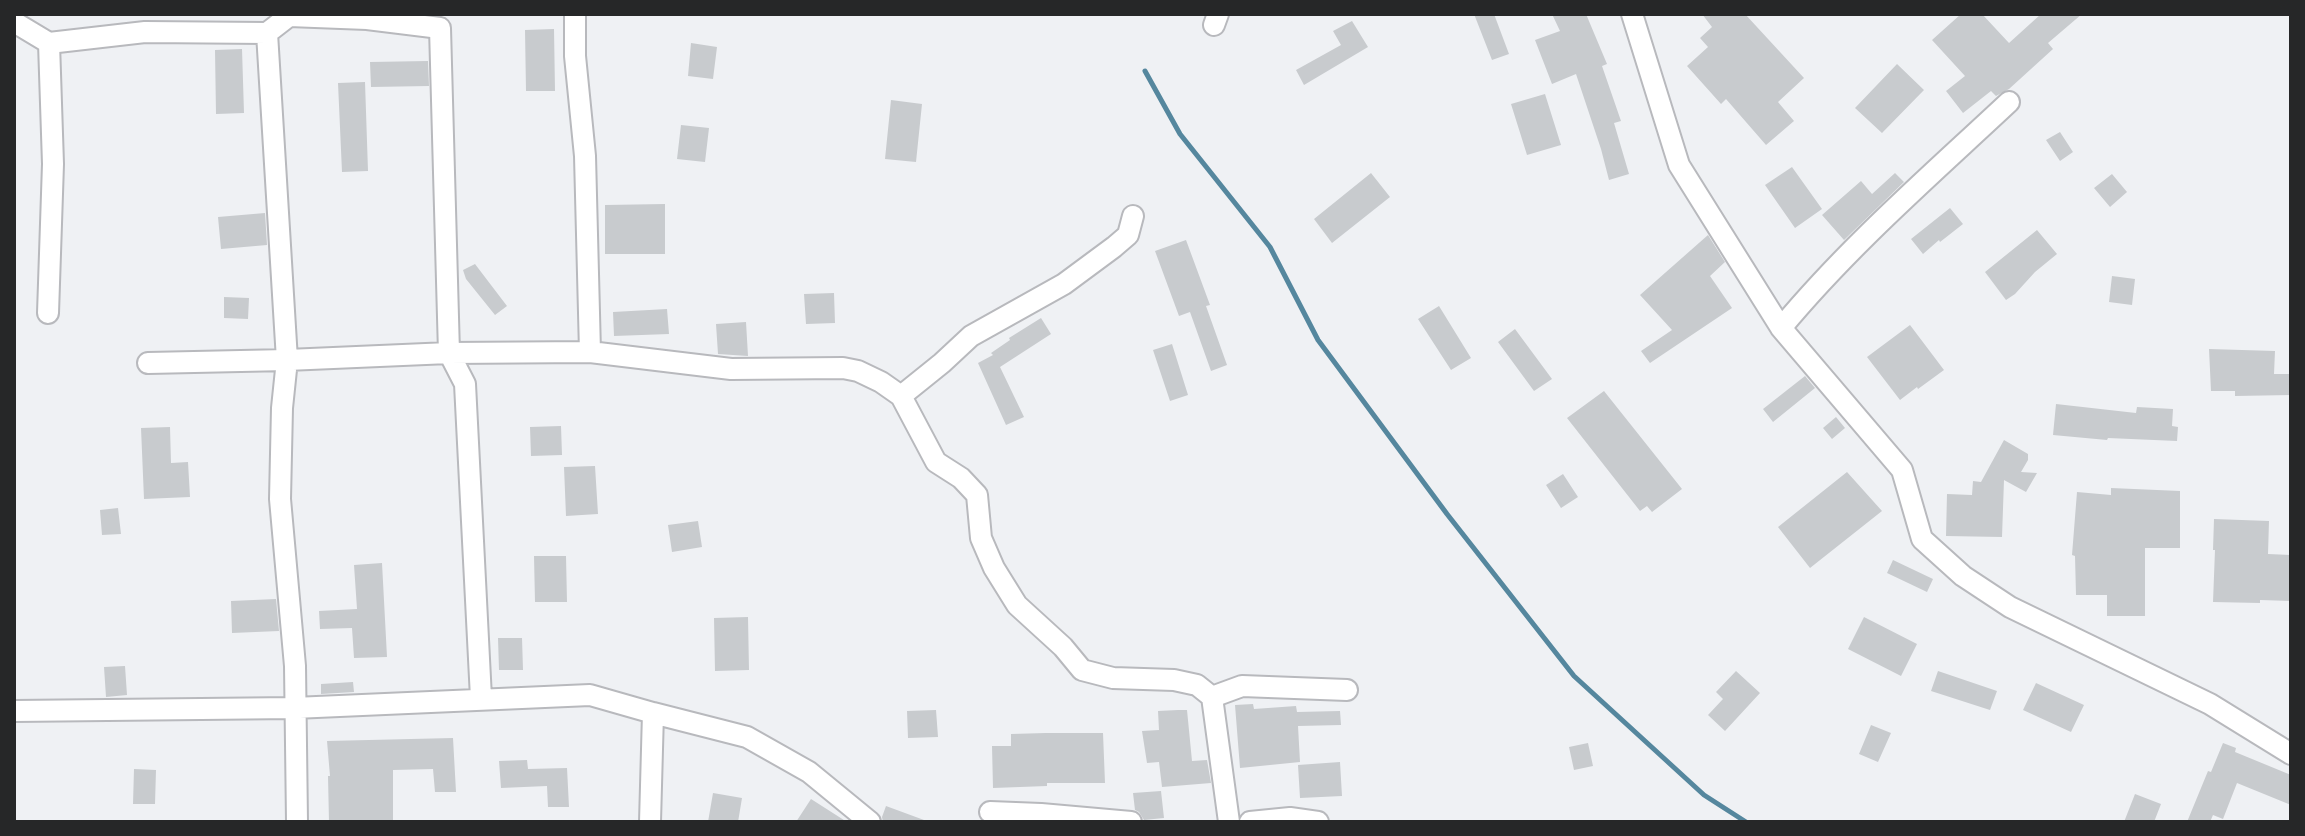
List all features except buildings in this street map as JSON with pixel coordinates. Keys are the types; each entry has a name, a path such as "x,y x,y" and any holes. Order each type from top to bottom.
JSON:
{"street":[{"path":"575,14 575,56 585,156 590,352"},
{"path":"1632,14 1679,165 1781,328 1902,470 1922,539 1963,576 2010,607 2210,704 2291,754"},
{"path":"14,22 49,43 145,32 267,33 289,16 439,21 449,353 465,384 481,698"},
{"path":"267,33 287,360 282,408 280,499 295,666 297,822"},
{"path":"48,313 53,164 49,43"},
{"path":"1781,328 1818,283 2009,102"},
{"path":"901,396 971,336 1064,284 1114,247 1128,235 1133,216"},
{"path":"148,363 449,353 590,352 731,369 843,368 858,371 901,396 936,462 961,478 977,495 981,538 994,568 1017,605 1063,647 1082,670 1113,678 1174,680 1197,685 1212,697 1229,822"},
{"path":"1212,697 1242,686 1347,690"},
{"path":"14,711 294,708 590,695 747,737 809,772 870,822"},
{"path":"650,822 653,713"},
{"path":"990,812 1131,822"},
{"path":"1250,822 1290,818 1318,822"}],"waterway":[{"path":"1145,71 1180,134 1270,247 1318,340 1447,514 1574,676 1704,795 1746,822"}]}
